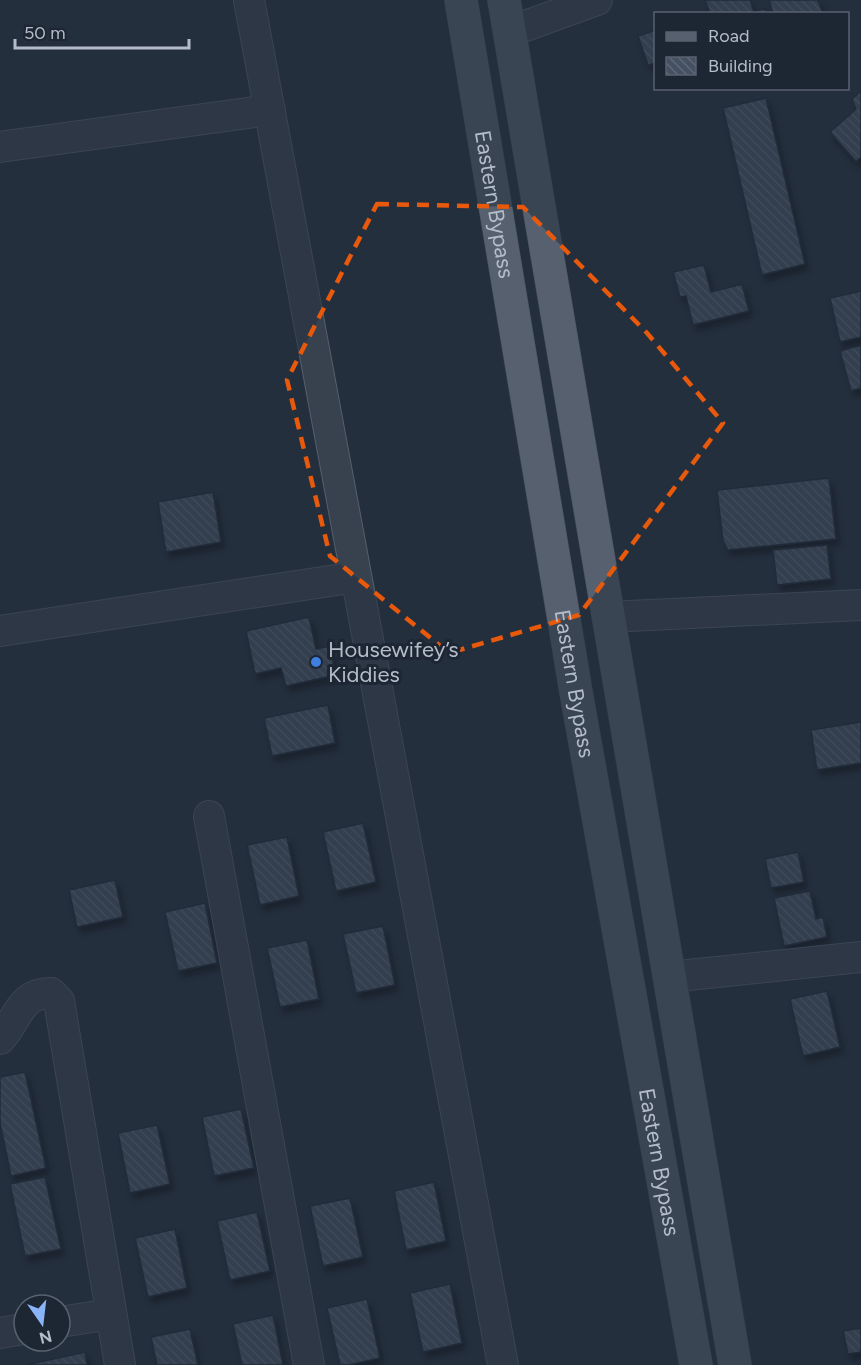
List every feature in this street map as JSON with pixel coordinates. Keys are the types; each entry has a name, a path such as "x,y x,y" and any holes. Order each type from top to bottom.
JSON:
{"main road":[{"name":"Eastern Bypass","path":"461,0 576,692 696,1365"},
{"name":"Eastern Bypass","path":"504,0 669,976 739,1361"}],"street":[{"path":"249,0 503,1365"},
{"path":"509,32 597,0"},
{"path":"0,147 270,110"},
{"path":"0,631 356,577"},
{"path":"608,617 861,604"},
{"path":"209,816 309,1365"},
{"path":"669,976 861,957"},
{"path":"0,1039 23,1004 39,993 51,993 59,1001 120,1365"},
{"path":"72,1320 111,1314"}],"highlighted area":[{"path":"377,204 523,207 647,333 723,423 579,615 449,653 330,556 287,380"}],"building":[{"path":"705,0 750,0 754,12 704,12 709,10"},
{"path":"769,0 818,0 822,12 772,12"},
{"path":"765,8 766,12 754,12"},
{"path":"654,31 654,64 648,65 638,36"},
{"path":"861,91 861,157 856,162 830,132 856,109 852,99"},
{"path":"766,98 805,264 762,275 723,108"},
{"path":"704,265 711,292 742,284 749,311 693,325 686,296 680,297 673,272"},
{"path":"861,291 861,337 840,342 830,298"},
{"path":"861,345 861,388 851,391 840,351"},
{"path":"829,478 836,539 728,550 723,541 717,490"},
{"path":"213,492 221,542 166,552 158,502"},
{"path":"827,545 831,579 777,585 773,550"},
{"path":"309,617 316,649 330,646 336,675 286,686 281,668 255,674 246,631"},
{"path":"328,705 335,743 272,756 264,718"},
{"path":"861,722 861,763 817,770 811,730"},
{"path":"363,823 376,882 336,891 323,832"},
{"path":"287,837 299,896 260,905 247,845"},
{"path":"798,852 804,882 771,888 765,859"},
{"path":"115,880 123,917 77,927 69,890"},
{"path":"810,891 816,919 823,917 827,937 784,946 774,898"},
{"path":"205,903 217,963 178,971 165,912"},
{"path":"383,926 395,985 356,993 343,934"},
{"path":"307,940 319,999 280,1007 267,948"},
{"path":"827,991 840,1047 803,1056 790,999"},
{"path":"25,1072 46,1168 11,1176 0,1123 0,1077"},
{"path":"241,1109 254,1168 214,1176 202,1117"},
{"path":"157,1125 170,1184 130,1193 118,1133"},
{"path":"45,1177 61,1249 25,1256 10,1184"},
{"path":"434,1182 446,1241 406,1250 394,1191"},
{"path":"350,1198 363,1257 323,1266 310,1206"},
{"path":"257,1212 270,1271 230,1280 217,1221"},
{"path":"175,1229 187,1288 148,1297 135,1238"},
{"path":"450,1284 462,1343 423,1352 410,1293"},
{"path":"367,1299 380,1358 340,1365 327,1308"},
{"path":"273,1315 283,1365 242,1365 233,1324"},
{"path":"861,1328 861,1352 848,1354 843,1331"},
{"path":"190,1329 198,1365 157,1365 151,1337"},
{"path":"85,1352 87,1365 26,1365"}],"place":[{"name":"Housewifey’s Kiddies","path":"316,662"}]}
